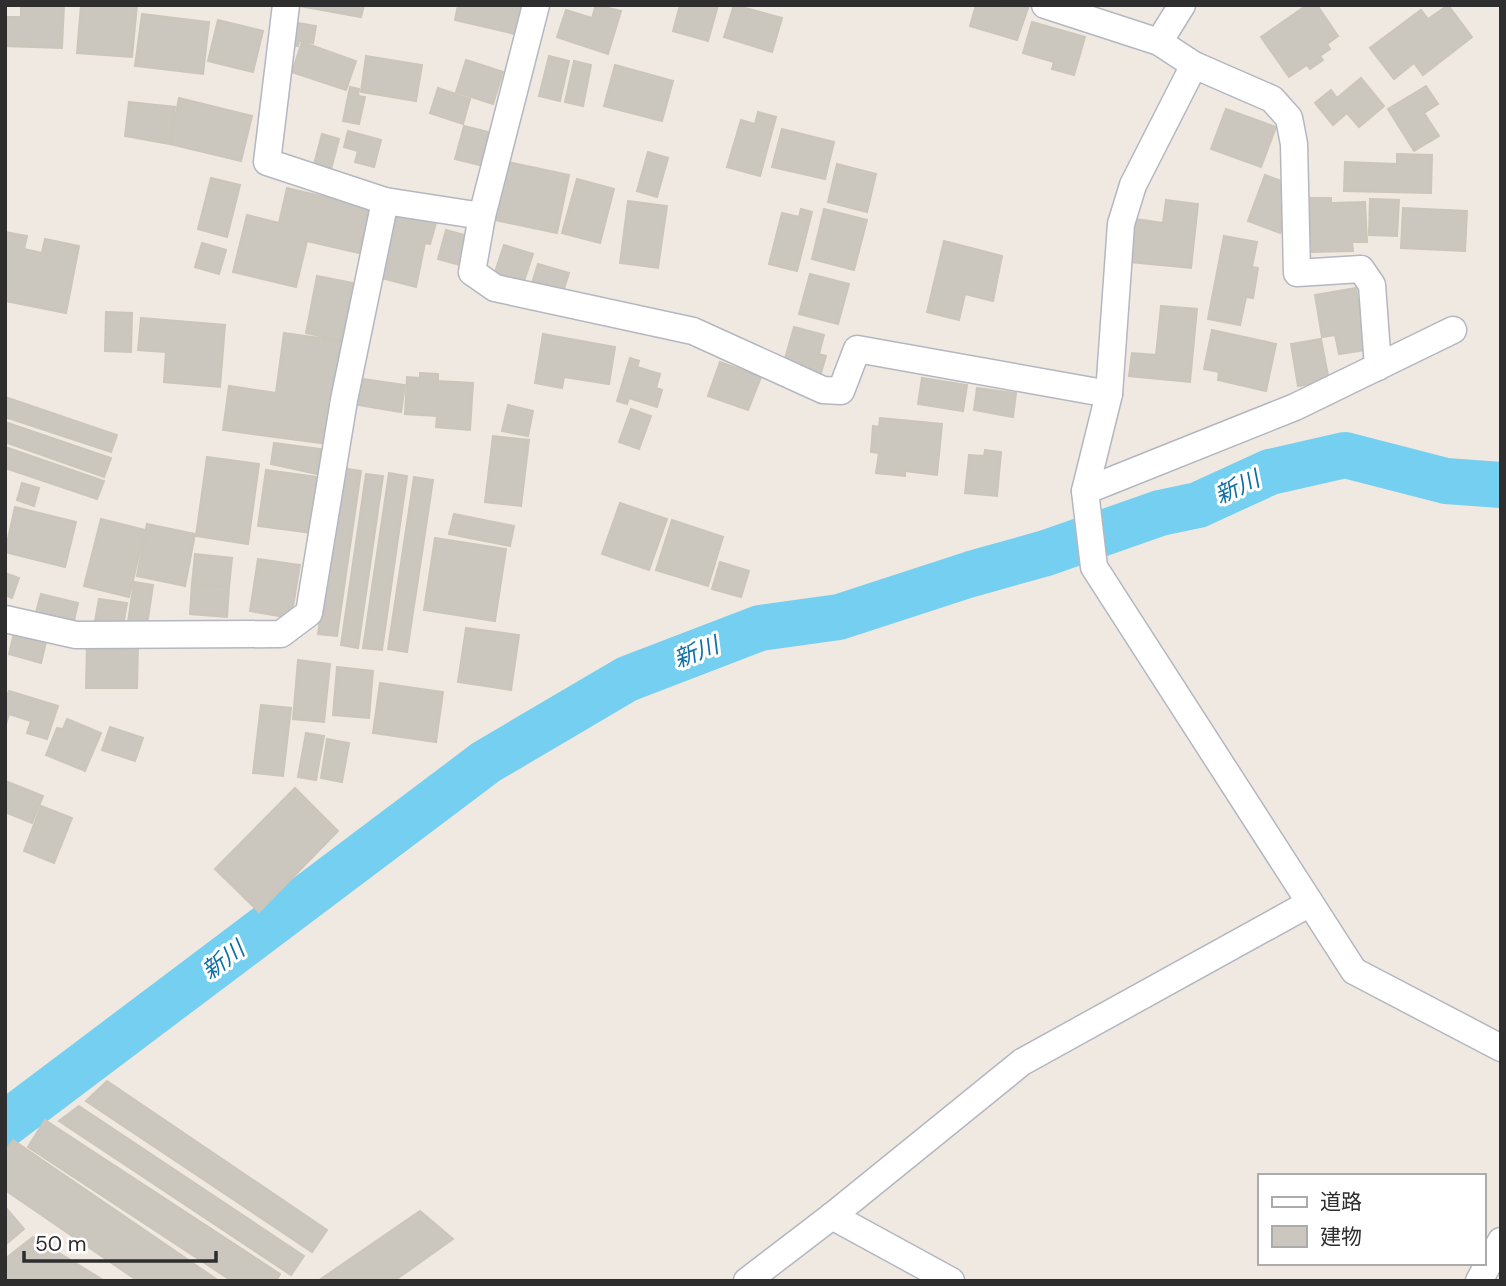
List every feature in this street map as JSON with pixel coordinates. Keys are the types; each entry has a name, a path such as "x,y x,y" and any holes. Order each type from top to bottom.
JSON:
{"street":[{"path":"536,5 482,216 472,272 495,288 693,331 823,390 841,391 857,349 1109,394"},
{"path":"1045,5 1159,42 1194,65 1272,99 1289,118 1294,144 1297,273 1361,270 1372,285 1378,367"},
{"path":"1159,42 1182,5"},
{"path":"281,6 267,162 385,201 482,216"},
{"path":"1194,65 1133,185 1121,224 1109,394 1085,491 1094,567 1354,971 1501,1048"},
{"path":"5,619 76,635 281,634 309,613 344,400 385,201"},
{"path":"1085,491 1295,407 1453,330"},
{"path":"747,1281 832,1216 1022,1062 1310,903"},
{"path":"832,1216 951,1281"},
{"path":"1479,1281 1501,1241"}],"building":[{"path":"21,5 64,5 62,48 5,46 5,17 21,17"},
{"path":"81,5 137,5 132,57 77,53"},
{"path":"294,5 364,5 361,17"},
{"path":"458,5 522,5 515,34 455,20"},
{"path":"596,5 621,11 608,54 557,37 566,10 592,18"},
{"path":"680,5 718,5 708,41 673,31"},
{"path":"734,5 782,18 772,52 724,37"},
{"path":"976,5 1028,8 1017,40 970,26"},
{"path":"1307,5 1317,5 1338,36 1327,44 1330,49 1320,56 1323,60 1310,69 1307,65 1289,77 1261,37"},
{"path":"1448,5 1472,37 1423,75 1414,63 1394,79 1370,48 1421,10 1428,19"},
{"path":"142,14 209,22 203,74 135,66"},
{"path":"218,20 263,31 253,72 208,61"},
{"path":"292,22 316,26 313,43 299,41 298,46 288,44"},
{"path":"1032,22 1085,37 1074,75 1052,69 1054,62 1023,53"},
{"path":"302,42 356,61 346,90 292,72"},
{"path":"366,56 422,65 416,101 361,92"},
{"path":"549,56 569,61 560,101 539,96"},
{"path":"466,60 503,72 493,104 456,92"},
{"path":"574,61 591,65 583,106 565,102"},
{"path":"615,65 673,81 662,121 604,106"},
{"path":"1361,78 1384,106 1359,127 1347,113 1333,125 1315,103 1331,90 1337,98"},
{"path":"1426,86 1438,104 1424,113 1439,136 1414,151 1388,109"},
{"path":"350,87 359,89 358,96 365,97 359,124 343,121"},
{"path":"438,88 470,99 463,124 430,113"},
{"path":"179,98 252,116 241,161 170,144"},
{"path":"129,102 175,107 170,144 125,136"},
{"path":"1226,109 1276,127 1261,167 1211,149"},
{"path":"758,112 776,117 760,176 727,167 741,120 755,124"},
{"path":"464,126 492,133 484,166 455,159"},
{"path":"782,129 834,142 825,179 772,167"},
{"path":"348,131 381,140 374,167 355,162 358,151 344,147"},
{"path":"322,134 339,139 329,177 312,172"},
{"path":"648,152 668,158 657,197 637,191"},
{"path":"1397,154 1432,155 1431,193 1344,191 1345,162 1397,164"},
{"path":"508,162 569,175 557,233 495,220"},
{"path":"837,164 876,174 867,212 828,202"},
{"path":"1265,175 1292,185 1280,214 1286,216 1280,233 1248,221"},
{"path":"211,178 240,185 227,237 198,229"},
{"path":"577,179 614,189 600,243 562,233"},
{"path":"287,188 370,208 359,253 307,241 296,287 233,272 247,215 279,223"},
{"path":"1307,198 1331,198 1331,203 1365,202 1367,242 1352,242 1353,251 1309,252"},
{"path":"1370,199 1399,200 1397,236 1369,235"},
{"path":"1166,200 1198,204 1191,268 1130,262 1135,219 1163,223"},
{"path":"628,201 667,206 658,268 620,263"},
{"path":"1403,208 1467,211 1465,251 1401,248"},
{"path":"801,209 812,212 797,271 769,264 782,213 799,217"},
{"path":"824,209 867,220 854,270 812,259"},
{"path":"392,211 436,223 430,244 425,243 416,287 378,277"},
{"path":"446,230 468,236 460,265 438,259"},
{"path":"5,232 27,236 24,249 42,253 45,239 79,246 66,313 5,301"},
{"path":"1224,236 1257,242 1252,267 1258,268 1253,298 1246,297 1240,325 1208,319"},
{"path":"944,241 1002,256 993,301 965,294 959,320 927,312"},
{"path":"202,243 226,250 219,274 195,267"},
{"path":"504,245 533,254 522,287 493,278"},
{"path":"538,264 569,273 562,295 531,286"},
{"path":"810,274 849,284 838,324 799,314"},
{"path":"317,276 353,283 341,341 306,333"},
{"path":"1356,288 1366,350 1339,354 1335,335 1322,337 1315,295"},
{"path":"1161,306 1197,309 1190,382 1129,376 1132,353 1156,355"},
{"path":"106,312 132,313 131,352 105,351"},
{"path":"141,318 225,325 220,387 164,382 166,352 138,350"},
{"path":"794,327 824,335 819,354 826,356 821,373 784,362"},
{"path":"1212,330 1276,344 1266,391 1218,380 1219,372 1204,369"},
{"path":"284,333 341,341 327,444 223,430 229,386 276,393"},
{"path":"543,334 615,347 609,384 564,377 562,388 535,383"},
{"path":"1321,339 1329,381 1298,386 1291,344"},
{"path":"630,358 639,361 637,367 660,374 656,388 662,390 657,407 629,398 627,404 617,401"},
{"path":"720,362 761,377 748,410 708,396"},
{"path":"420,373 438,374 438,381 473,383 470,430 436,427 437,416 405,414 407,377 420,378"},
{"path":"356,378 405,385 401,412 352,404"},
{"path":"922,378 967,385 963,411 918,404"},
{"path":"977,388 1016,393 1013,417 974,410"},
{"path":"5,397 117,435 111,452 5,417"},
{"path":"508,405 533,411 528,436 502,431"},
{"path":"631,409 651,416 639,449 619,442"},
{"path":"880,418 942,424 937,475 905,471 905,476 876,473 879,453 871,452 873,426 879,427"},
{"path":"5,422 111,458 104,477 5,442"},
{"path":"493,436 529,440 521,506 485,502"},
{"path":"274,443 321,449 317,474 271,464"},
{"path":"5,447 104,481 97,499 5,468"},
{"path":"985,450 1001,452 997,496 965,493 969,455 984,456"},
{"path":"207,457 259,464 248,544 196,536"},
{"path":"342,468 361,471 337,636 318,634"},
{"path":"266,470 318,477 311,533 258,526"},
{"path":"389,473 407,476 382,650 363,648"},
{"path":"366,474 383,476 358,648 341,645"},
{"path":"414,477 433,480 407,652 388,649"},
{"path":"22,483 39,488 34,506 17,500"},
{"path":"620,503 667,519 649,570 602,554"},
{"path":"15,507 76,522 65,567 5,552"},
{"path":"454,514 514,526 510,546 449,534"},
{"path":"101,519 145,530 129,597 84,586"},
{"path":"672,520 723,537 708,586 656,570"},
{"path":"147,524 195,534 185,586 137,576"},
{"path":"435,538 506,549 495,621 424,610"},
{"path":"195,554 232,558 229,587 192,584"},
{"path":"258,559 300,565 291,618 250,611"},
{"path":"720,562 749,571 741,597 712,589"},
{"path":"5,573 19,578 12,598 5,595"},
{"path":"134,582 153,585 147,625 128,622"},
{"path":"192,584 229,587 227,617 190,614"},
{"path":"41,594 78,603 73,625 35,616"},
{"path":"99,599 127,603 123,626 95,621"},
{"path":"466,628 519,635 511,690 458,682"},
{"path":"15,629 47,638 41,663 9,654"},
{"path":"87,643 138,643 137,688 86,688"},
{"path":"298,660 330,664 324,722 293,719"},
{"path":"337,667 373,671 369,718 333,715"},
{"path":"380,683 443,692 436,742 373,733"},
{"path":"9,691 58,706 47,739 27,733 31,721 9,714 5,727 5,701"},
{"path":"261,705 291,708 283,776 253,773"},
{"path":"67,719 101,733 85,771 46,755 57,728 63,729"},
{"path":"110,727 143,738 135,761 102,750"},
{"path":"306,733 324,736 316,780 298,777"},
{"path":"327,739 349,743 342,782 321,778"},
{"path":"8,782 43,796 32,823 5,812"},
{"path":"295,788 338,831 259,912 215,869"},
{"path":"41,806 72,818 54,863 24,851"},
{"path":"107,1081 327,1230 312,1252 86,1101"},
{"path":"79,1106 304,1256 291,1275 59,1121"},
{"path":"45,1120 280,1274 276,1281 232,1281 28,1147"},
{"path":"13,1140 219,1281 138,1281 5,1190 5,1151"},
{"path":"5,1207 24,1229 5,1245"},
{"path":"420,1211 453,1239 394,1281 318,1281"},
{"path":"33,1237 103,1280 5,1281 5,1259"}],"waterway":[{"name":"新川","path":"5,1124 486,762 627,679 760,628 839,617 1046,553 1160,513 1198,505 1270,472 1345,455 1446,481 1501,485"}]}
